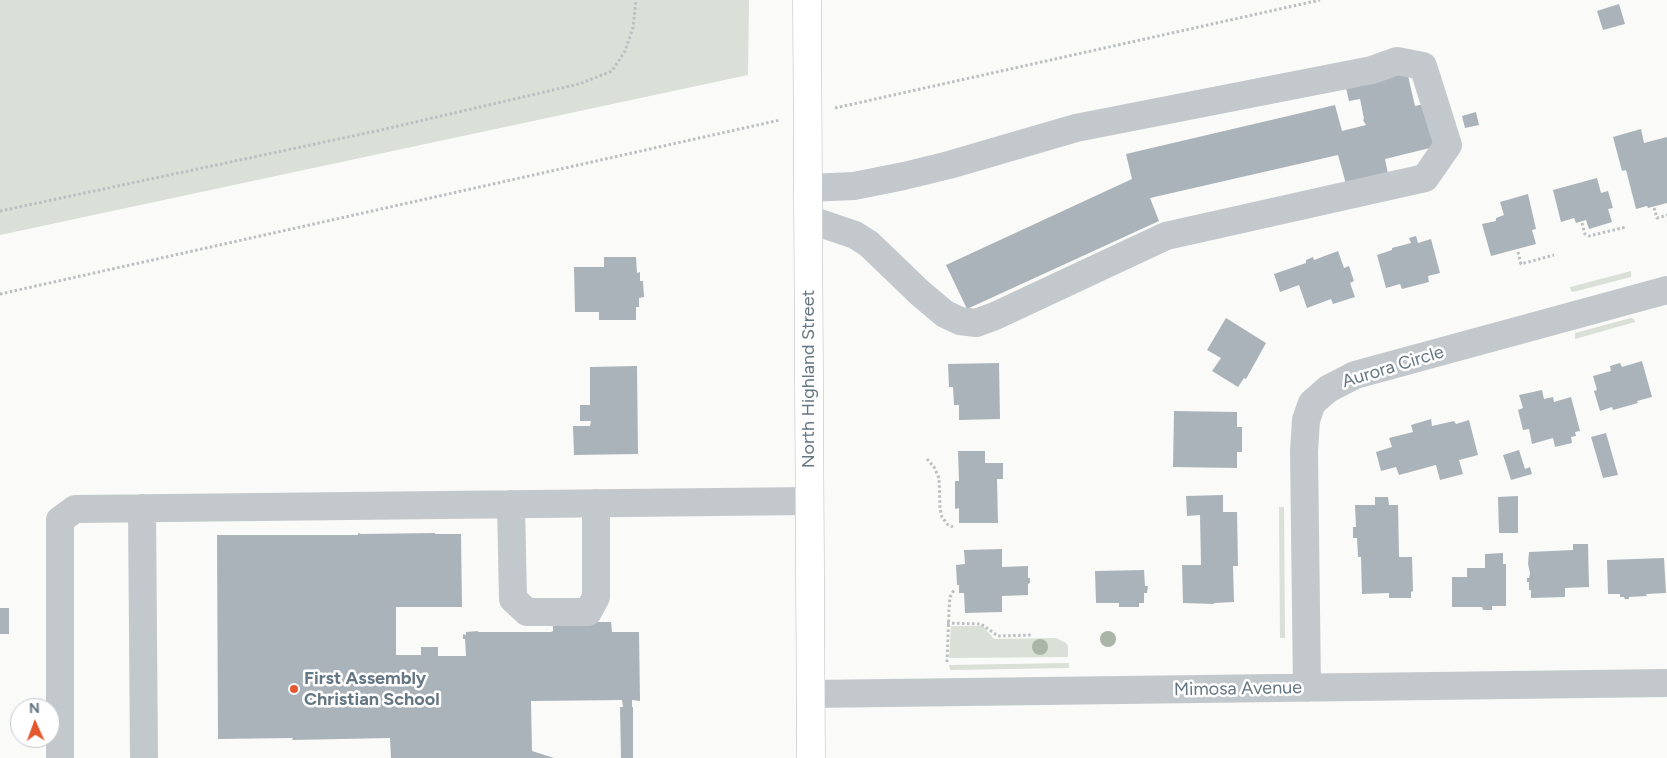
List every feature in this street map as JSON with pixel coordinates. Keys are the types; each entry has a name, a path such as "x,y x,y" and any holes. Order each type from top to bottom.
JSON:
{"main road":[{"name":"North Highland Street","path":"807,0 810,758"}],"street":[{"path":"808,188 854,186 904,176 949,165 1076,128 1372,70 1398,61 1423,66 1448,145 1425,178 1166,236 996,316 976,322 960,321 945,314 869,244 855,235 808,219"},
{"name":"Aurora Circle","path":"1307,688 1304,451 1306,420 1312,403 1328,389 1355,375 1667,290"},
{"path":"60,758 60,520 75,509 809,501"},
{"path":"512,504 513,599 527,612 588,612 596,597 596,503"},
{"path":"142,508 144,758"},
{"name":"Mimosa Avenue","path":"810,694 1667,683"}],"path":[{"path":"0,211 390,128 579,84 612,71 625,51 633,28 636,0"},
{"path":"0,294 1320,0"},
{"path":"1654,208 1657,218 1667,215"},
{"path":"1582,223 1588,236 1626,227"},
{"path":"1518,252 1521,264 1554,255"},
{"path":"927,459 939,478 942,517 947,524 953,527"},
{"path":"947,662 950,597 954,590"},
{"path":"948,623 982,624 998,636 1032,635"}],"shaded area":[{"path":"0,0 749,0 748,75 0,235"},
{"path":"1631,271 1631,277 1571,291 1570,287"},
{"path":"1631,318 1635,322 1575,339 1575,333"},
{"path":"1279,507 1284,507 1285,638 1280,638"},
{"path":"951,626 983,626 996,639 1056,638 1068,646 1068,657 949,658"},
{"path":"1069,663 1069,668 950,670 949,665"}],"building":[{"path":"1619,4 1625,24 1603,30 1597,11"},
{"path":"1406,67 1415,106 1424,104 1434,147 1385,159 1388,174 1346,184 1338,155 1150,198 1159,221 967,309 946,265 1132,179 1126,154 1335,105 1342,131 1366,125 1363,120 1360,99 1349,101 1346,88"},
{"path":"1476,112 1479,125 1465,128 1462,116"},
{"path":"1641,129 1644,143 1667,137 1667,203 1636,209 1626,170 1622,171 1613,137"},
{"path":"1597,178 1601,193 1608,191 1613,208 1608,209 1612,222 1589,229 1586,220 1576,223 1574,218 1561,222 1553,190"},
{"path":"1528,194 1536,229 1532,230 1536,244 1491,256 1482,224 1496,221 1496,218 1504,215 1500,202"},
{"path":"1416,236 1418,243 1431,239 1440,273 1428,276 1429,282 1402,289 1400,284 1386,288 1377,255 1392,250 1392,248 1411,243 1409,238"},
{"path":"1338,251 1344,268 1349,266 1354,281 1350,283 1355,297 1333,304 1331,299 1307,308 1299,285 1280,292 1274,274 1306,263 1306,260 1313,257 1314,260"},
{"path":"604,257 636,257 637,273 640,272 640,281 643,281 644,297 639,298 639,307 636,307 636,320 599,320 599,312 575,312 574,267 604,267"},
{"path":"1226,318 1266,343 1246,379 1244,378 1238,387 1212,371 1221,358 1207,350"},
{"path":"1642,361 1652,397 1613,410 1612,407 1600,411 1594,391 1597,390 1593,376 1611,371 1610,366 1620,363 1622,367"},
{"path":"999,363 1000,419 959,420 959,405 954,405 953,387 949,387 948,364"},
{"path":"637,366 638,454 574,455 573,426 590,426 591,421 580,421 580,405 590,405 590,367"},
{"path":"1542,390 1544,399 1553,397 1554,402 1571,397 1580,431 1575,432 1576,436 1571,437 1572,443 1555,447 1553,438 1532,444 1529,429 1523,430 1518,410 1523,408 1519,395"},
{"path":"1174,411 1237,412 1237,427 1242,427 1242,452 1237,452 1237,468 1173,467"},
{"path":"1431,419 1432,426 1454,421 1456,424 1469,420 1478,455 1459,460 1463,474 1440,480 1436,465 1399,475 1396,467 1381,471 1376,452 1392,447 1389,438 1413,432 1411,425"},
{"path":"1606,433 1618,475 1603,478 1591,437"},
{"path":"1519,450 1525,469 1530,467 1532,474 1511,480 1503,455"},
{"path":"958,451 985,451 985,463 1003,463 1003,479 997,479 998,523 959,523 959,508 955,509 955,481 959,481"},
{"path":"1223,495 1223,512 1237,512 1238,566 1233,566 1234,602 1214,604 1183,603 1182,565 1201,565 1200,515 1187,516 1186,496"},
{"path":"1518,496 1518,533 1499,533 1498,497"},
{"path":"1375,497 1388,497 1389,505 1398,505 1399,557 1412,557 1413,591 1411,592 1411,598 1389,598 1389,593 1362,594 1361,557 1358,557 1357,538 1353,538 1353,527 1356,527 1355,505 1375,505"},
{"path":"358,533 461,534 462,607 396,607 396,655 421,655 421,647 438,647 438,656 466,656 463,634 466,635 466,632 551,632 553,631 553,622 611,622 612,632 639,632 640,701 632,700 633,758 621,758 620,707 623,707 622,700 531,701 532,751 554,758 391,758 390,738 218,739 217,535 358,535"},
{"path":"1573,544 1588,544 1589,587 1565,588 1565,597 1531,598 1529,582 1527,582 1530,573 1528,564 1529,552 1573,550"},
{"path":"1002,549 1002,567 1028,566 1030,583 1028,584 1028,595 1002,596 1002,612 965,613 964,593 959,593 959,585 957,585 956,565 965,564 964,550"},
{"path":"1503,553 1503,564 1506,564 1506,606 1492,606 1492,610 1483,610 1482,607 1452,607 1452,577 1467,577 1467,568 1485,568 1485,554"},
{"path":"1664,558 1666,593 1646,594 1647,596 1629,597 1629,599 1620,597 1620,594 1608,594 1607,560"},
{"path":"1144,570 1145,586 1148,586 1147,593 1144,593 1144,603 1139,603 1139,607 1119,607 1119,603 1096,603 1095,571"},
{"path":"0,608 9,608 9,634 0,634"}],"place":[{"name":"First Assembly Christian School","path":"294,689"}]}
